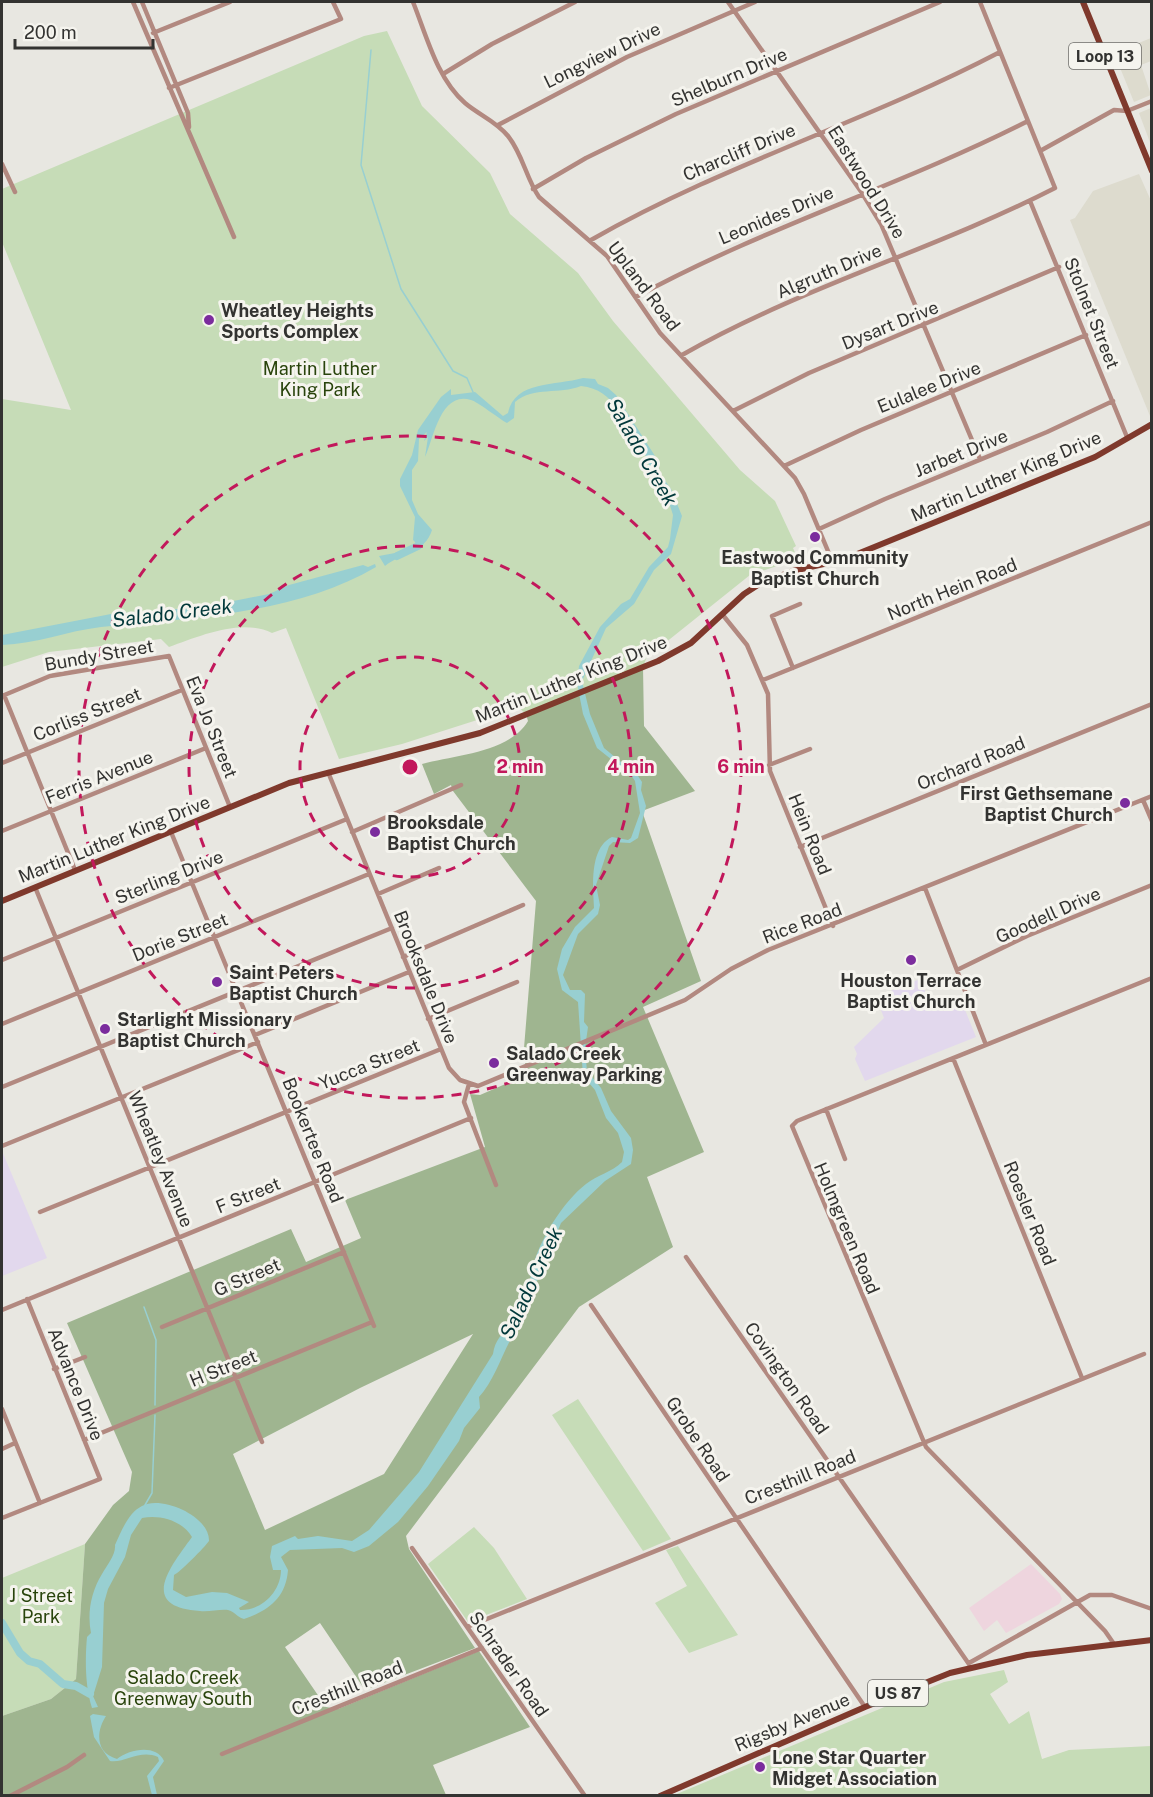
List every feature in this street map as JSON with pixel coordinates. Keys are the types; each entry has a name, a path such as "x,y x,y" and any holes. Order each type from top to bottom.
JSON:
{"main road":[{"name":"Loop 13","path":"1083,2 1152,171"},
{"name":"Martin Luther King Drive","path":"2,901 289,783 480,733 653,663 691,643 744,594 761,583 793,571 832,563 1095,457 1152,424"},
{"name":"Rigsby Avenue","path":"660,1796 865,1707 970,1665 1027,1655 1152,1640"}],"street":[{"path":"134,2 180,117 189,127"},
{"path":"142,2 188,113 189,127 234,237"},
{"path":"147,35 230,2"},
{"path":"169,88 341,20 333,2"},
{"name":"Upland Road","path":"413,2 443,74 464,103 498,125 515,146 533,189 553,212 591,240 613,263 652,322 800,485 832,563"},
{"path":"443,74 492,44 575,2"},
{"name":"Eastwood Drive","path":"729,2 862,193 897,258 980,459"},
{"name":"Longview Drive","path":"498,125 611,64 755,2"},
{"name":"Shelburn Drive","path":"533,189 620,141 940,2"},
{"path":"980,2 1040,150 1114,110 1127,111 1152,101"},
{"name":"Charcliff Drive","path":"591,240 672,196 945,80 1000,52"},
{"name":"Leonides Drive","path":"636,297 726,251 1028,121"},
{"name":"Algruth Drive","path":"682,355 779,307 1030,201 1055,188 1040,150"},
{"path":"2,164 15,192"},
{"name":"Stolnet Street","path":"1030,201 1127,437"},
{"name":"Dysart Drive","path":"734,411 809,373 1059,267"},
{"name":"Eulalee Drive","path":"784,466 861,430 1086,335"},
{"name":"Jarbet Drive","path":"819,529 1113,401"},
{"name":"North Hein Road","path":"763,680 1152,522"},
{"path":"793,668 772,616 800,604"},
{"name":"Hein Road","path":"722,614 747,645 763,680 770,705 769,765 833,926"},
{"name":"Eva Jo Street","path":"169,656 230,807"},
{"name":"Bundy Street","path":"3,695 50,676 169,656"},
{"name":"Corliss Street","path":"2,763 182,690"},
{"path":"3,695 75,870"},
{"name":"Orchard Road","path":"800,847 1152,704"},
{"name":"Ferris Avenue","path":"2,831 206,748"},
{"path":"769,765 810,749"},
{"name":"Brooksdale Drive","path":"328,772 451,1072 469,1084"},
{"path":"352,832 461,785"},
{"name":"Rice Road","path":"469,1084 483,1085 509,1075 694,996 731,969 755,956 1152,796"},
{"path":"1143,800 1152,821"},
{"name":"Sterling Drive","path":"2,960 347,819"},
{"name":"Bookertee Road","path":"171,831 373,1324"},
{"path":"378,894 439,868"},
{"name":"Dorie Street","path":"2,1024 369,874"},
{"name":"Goodell Drive","path":"957,970 1027,936 1152,885"},
{"name":"Wheatley Avenue","path":"35,887 262,1442"},
{"path":"925,888 986,1045"},
{"path":"403,957 523,906"},
{"path":"2,1087 392,928"},
{"path":"255,1035 410,972"},
{"name":"Holmgreen Road","path":"1114,1644 1076,1601 923,1442 792,1131 795,1123 826,1109 1152,978"},
{"name":"Yucca Street","path":"429,1019 517,981"},
{"path":"2,1146 258,1042"},
{"name":"Yucca Street","path":"40,1212 441,1049"},
{"name":"Roesler Road","path":"953,1058 1082,1378"},
{"path":"469,1084 464,1102 496,1185"},
{"path":"826,1109 845,1158"},
{"name":"F Street","path":"2,1310 471,1118"},
{"name":"G Street","path":"162,1327 344,1252"},
{"name":"Covington Road","path":"686,1257 970,1665"},
{"name":"Advance Drive","path":"27,1299 100,1479 40,1503"},
{"name":"Grobe Road","path":"591,1305 865,1707"},
{"name":"H Street","path":"84,1440 373,1324"},
{"name":"Cresthill Road","path":"467,1627 839,1475 1144,1354"},
{"path":"54,1369 85,1357"},
{"path":"2,1409 40,1503 2,1518"},
{"path":"2,1449 15,1443"},
{"name":"Schrader Road","path":"412,1548 585,1796"},
{"path":"970,1665 1076,1601 1090,1595 1103,1594 1120,1597 1152,1609"},
{"name":"Cresthill Road","path":"222,1754 482,1648"},
{"path":"10,1796 67,1767 84,1755"}],"shaded area":[{"path":"1151,38 1151,61 1141,65 1151,95 1134,102 1114,53"},
{"path":"1151,108 1151,145 1139,113"},
{"path":"1139,174 1152,203 1150,416 1070,220 1075,218 1093,191"},
{"path":"920,979 928,999 939,995 943,1002 959,995 976,1037 865,1081 855,1059 857,1054 854,1047 884,1018 876,997"},
{"path":"2,1151 47,1258 2,1276"},
{"path":"1031,1564 1060,1594 1062,1599 1059,1604 1006,1633 997,1620 984,1631 969,1608"}],"green space":[{"name":"Martin Luther King Park","path":"387,31 422,106 490,173 510,214 578,273 613,321 740,470 775,501 796,546 793,548 798,559 750,575 665,643 649,651 643,667 526,714 518,707 402,744 339,759 286,628 272,633 247,627 221,630 169,647 161,639 49,652 2,667 2,399 71,410 2,242 2,189 364,36"},
{"name":"Salado Creek Greenway South","path":"643,667 644,726 695,791 642,811 701,981 643,1007 704,1152 647,1177 673,1247 579,1307 406,1536 409,1549 475,1648 365,1690 320,1623 285,1647 326,1707 338,1709 479,1651 530,1727 433,1765 446,1795 2,1796 2,1716 51,1699 76,1679 85,1544 113,1505 129,1491 132,1472 67,1323 291,1229 306,1262 361,1238 345,1200 485,1147 470,1094 480,1095 526,1075 524,1048 536,901 453,791 451,785 434,794 422,764 480,751 508,740 528,721 526,714","holes":["473,1334 384,1474 265,1530 233,1454 360,1388"]},
{"path":"578,1399 671,1539 643,1551 552,1415"},
{"path":"474,1527 494,1548 527,1599 468,1622 428,1564"},
{"name":"J Street Park","path":"85,1544 76,1679 51,1699 2,1716 2,1578"},
{"path":"678,1546 738,1635 689,1653 655,1603 687,1586 666,1550"},
{"path":"1004,1670 1008,1682 990,1694 1009,1724 1029,1711 1042,1759 1069,1750 1151,1746 1151,1795 672,1796 944,1682"}],"water":[{"path":"583,378 595,379 598,384 608,388 616,395 655,456 661,475 671,489 682,516 671,554 654,570 634,604 606,628 582,681 590,714 604,748 638,776 642,782 641,790 646,806 638,838 630,843 613,842 609,846 596,885 600,905 598,914 578,934 563,975 570,990 581,990 585,994 584,1022 588,1027 585,1048 587,1071 601,1088 611,1111 631,1138 633,1150 631,1164 605,1181 561,1223 518,1327 485,1390 479,1397 480,1408 464,1428 459,1441 428,1486 398,1522 369,1546 354,1552 342,1548 290,1550 281,1557 288,1570 287,1580 280,1596 261,1612 244,1619 228,1610 200,1611 181,1608 169,1602 164,1593 164,1583 192,1537 183,1527 170,1520 156,1517 142,1518 131,1535 125,1557 108,1589 104,1603 102,1667 93,1696 98,1707 92,1708 86,1664 87,1637 91,1633 89,1618 91,1603 98,1581 113,1556 120,1534 133,1513 150,1503 161,1503 183,1510 202,1523 209,1541 174,1575 173,1590 186,1597 212,1592 227,1593 249,1602 239,1608 240,1610 263,1603 278,1585 281,1570 273,1570 270,1557 272,1546 295,1536 298,1539 318,1536 352,1541 369,1530 419,1472 493,1354 496,1344 513,1320 524,1292 530,1284 536,1258 549,1229 576,1192 622,1162 624,1152 618,1133 606,1118 595,1090 583,1076 578,1002 562,990 557,969 562,949 575,927 594,908 594,869 599,850 612,837 628,840 631,838 640,813 635,781 631,775 597,748 583,714 577,683 579,666 600,627 621,604 630,599 649,567 668,547 673,515 667,496 654,479 642,446 636,444 616,408 603,393 581,386 530,394 515,402 514,418 507,423 474,401 460,399 452,402 445,409 425,457 428,437 424,441 427,432 419,439 418,461 412,470 412,500 418,514 432,530 429,538 419,548 385,566 379,556 411,550 418,545 413,540 415,517 400,486 400,479 412,455 418,430 441,397 451,389 451,395 475,392 503,416 508,413 512,402 528,390"},
{"path":"375,564 376,567 345,583 278,604 206,616 101,627 2,645 2,635 111,614 203,607 269,594 289,585 363,565 368,567"},
{"path":"93,1714 106,1716 99,1735 101,1747 110,1756 117,1759 135,1751 149,1750 155,1752 164,1761 153,1777 157,1795 152,1795 147,1776 159,1761 158,1757 139,1755 110,1761 94,1737 90,1716"}],"waterway":[{"path":"371,50 361,165 401,289 453,371 467,378 473,392"},
{"name":"Salado Creek","path":"397,556 418,546 421,540"},
{"path":"144,1307 156,1340 155,1405"},
{"path":"145,1505 152,1493 155,1415"},
{"path":"2,1623 20,1653 29,1661 40,1664 63,1684 76,1686 90,1694"}],"place":[{"name":"Wheatley Heights Sports Complex","path":"209,320"},
{"name":"Eastwood Community Baptist Church","path":"815,537"},
{"name":"First Gethsemane Baptist Church","path":"1125,803"},
{"name":"Brooksdale Baptist Church","path":"375,832"},
{"name":"Houston Terrace Baptist Church","path":"911,960"},
{"name":"Saint Peters Baptist Church","path":"217,982"},
{"name":"Starlight Missionary Baptist Church","path":"105,1029"},
{"name":"Salado Creek Greenway Parking","path":"494,1063"},
{"name":"Lone Star Quarter Midget Association","path":"760,1767"}]}
